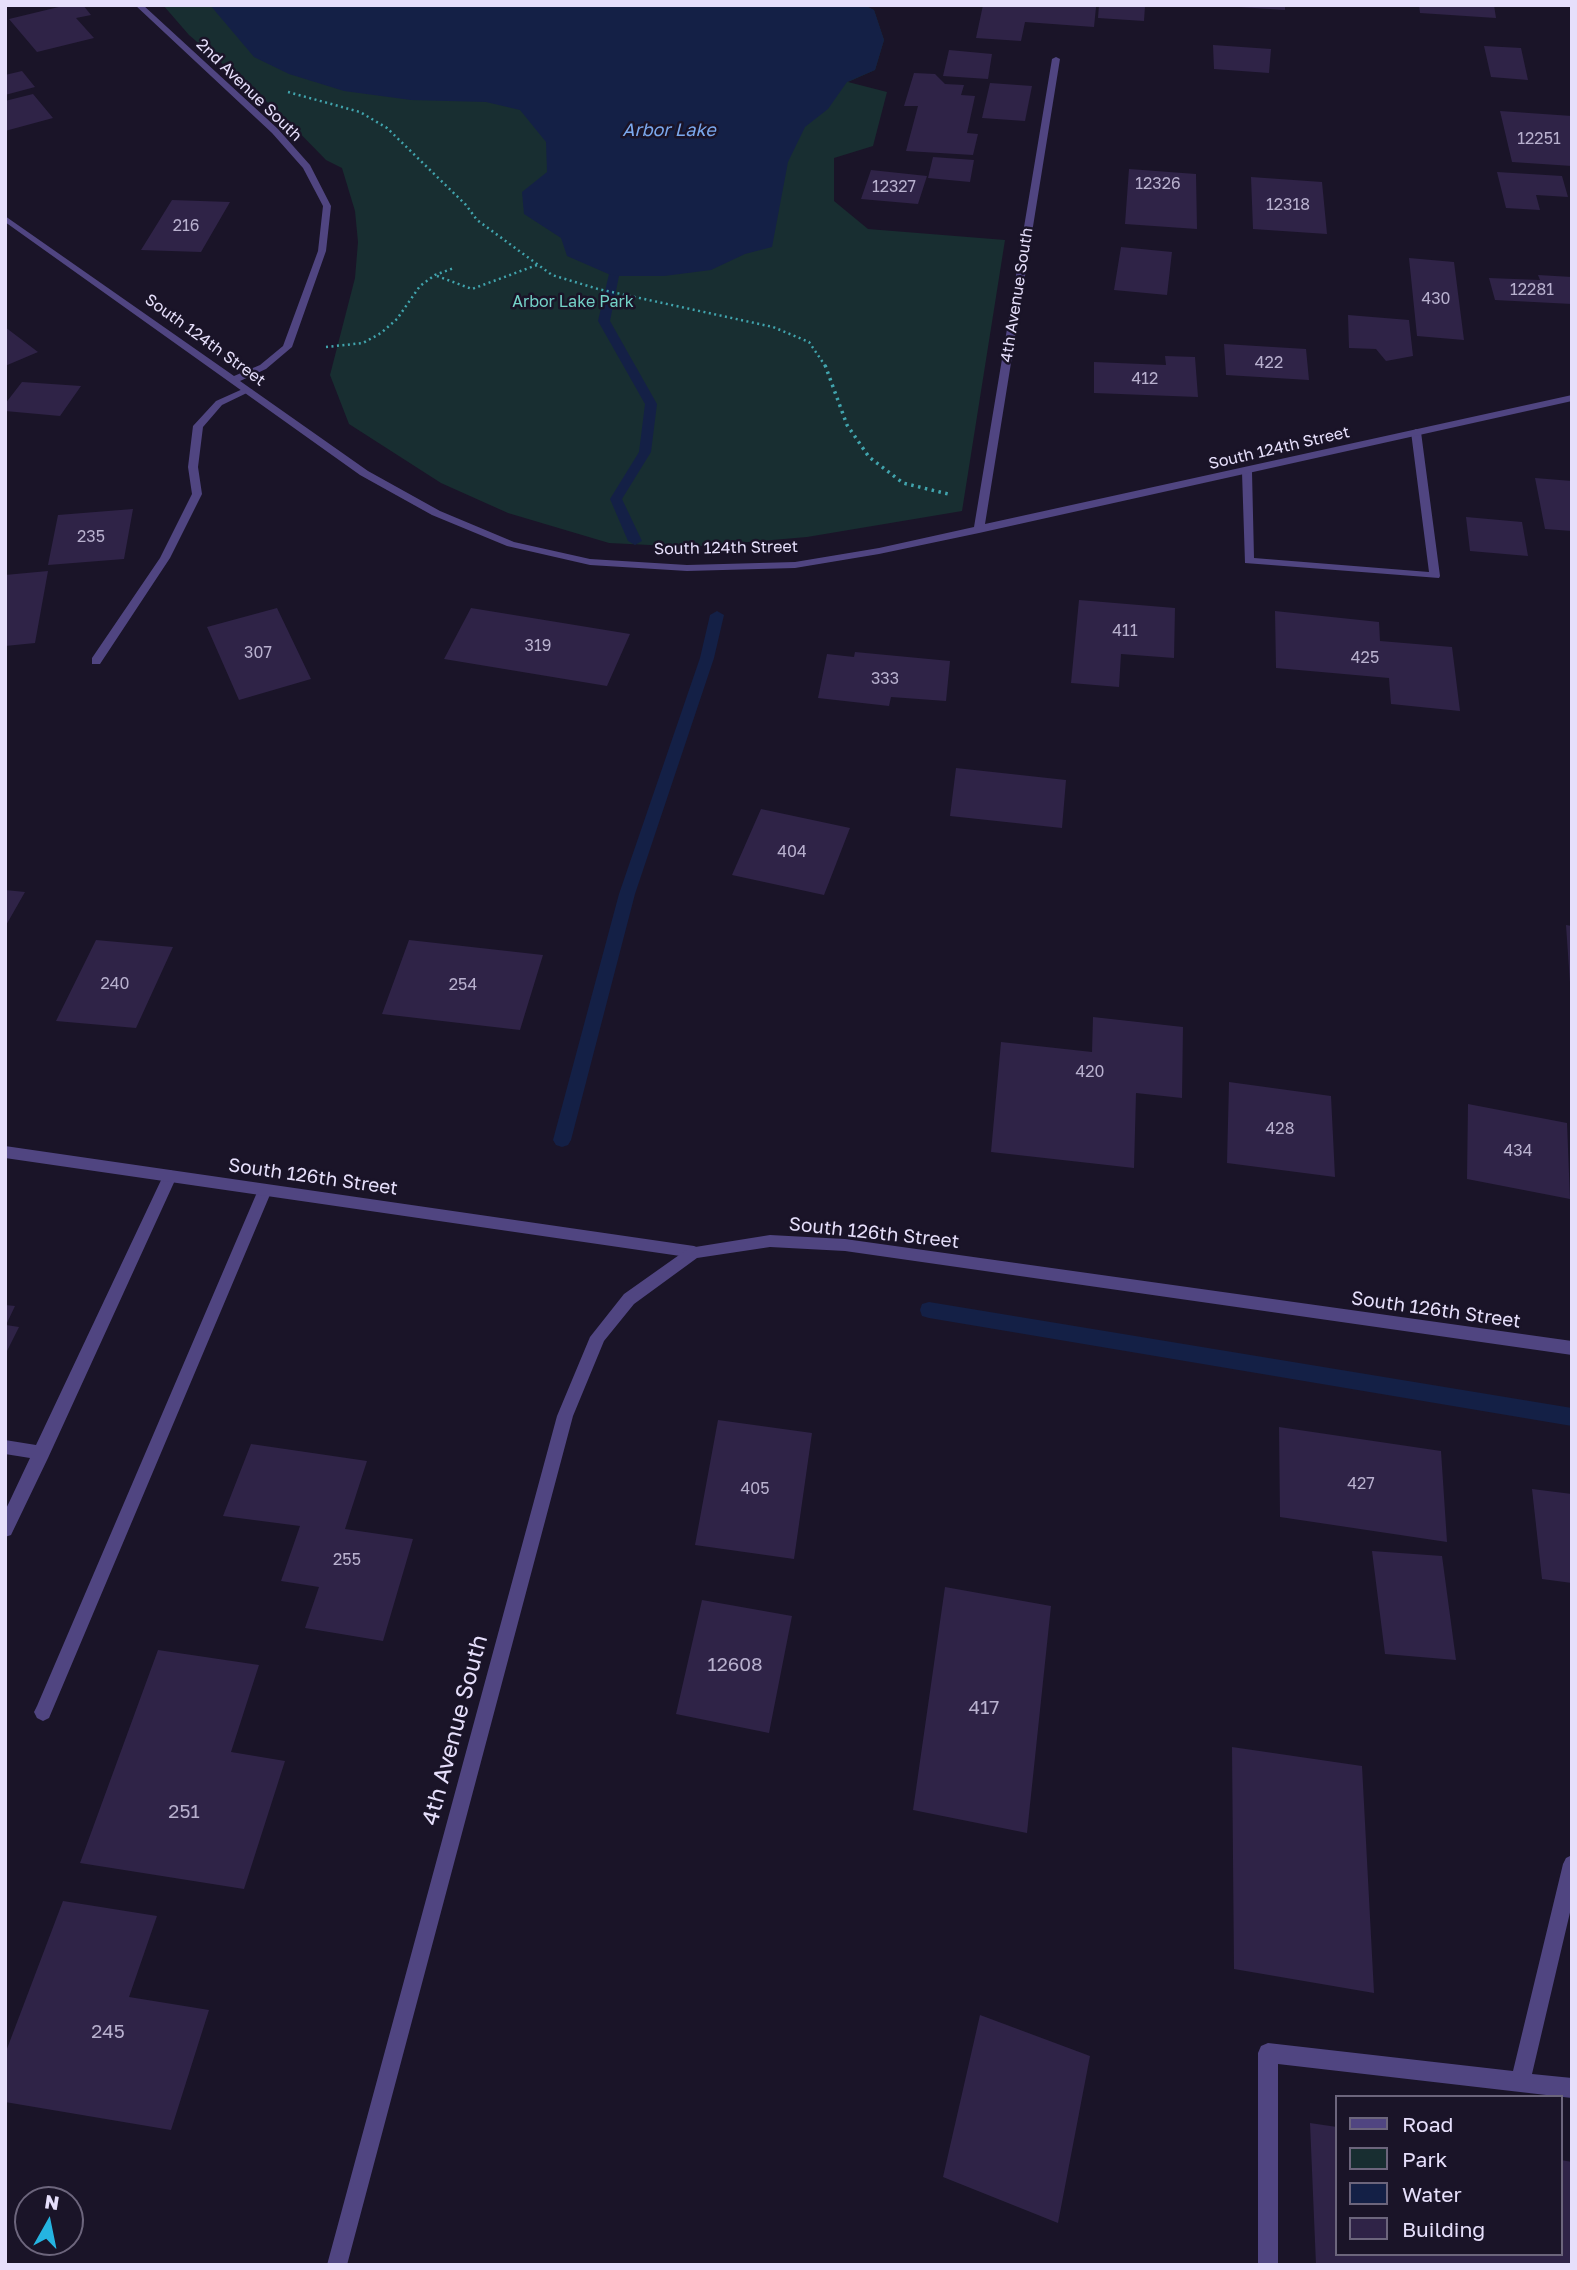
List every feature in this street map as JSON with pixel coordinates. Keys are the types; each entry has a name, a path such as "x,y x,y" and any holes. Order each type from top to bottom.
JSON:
{"street":[{"name":"2nd Avenue South","path":"138,5 275,131 307,167 327,206 322,251 287,347"},
{"name":"4th Avenue South","path":"979,530 1056,59"},
{"name":"South 124th Street","path":"5,218 364,473 436,513 511,544 590,562 687,568 795,565 979,530 1572,398"},
{"path":"234,380 263,367 287,347"},
{"path":"96,661 165,558 197,494 193,467 198,426 219,403 248,390"},
{"path":"1247,472 1249,561 1435,576 1416,432"},
{"name":"South 126th Street","path":"5,1152 694,1252 769,1241 845,1245 1572,1348"},
{"path":"5,1529 170,1176"},
{"path":"43,1712 265,1189"},
{"name":"4th Avenue South","path":"337,2265 565,1416 598,1336 629,1299 694,1252"},
{"path":"5,1447 42,1452"},
{"path":"1521,2080 1572,1864"},
{"path":"1268,2265 1268,2053 1521,2080 1572,2088"}],"path":[{"path":"277,89 360,112 387,128 466,205 477,220 552,275 598,289 773,327 809,342 827,368 847,425 869,457 903,483 945,494 984,497"},
{"path":"435,275 472,289 538,265"},
{"path":"287,347 337,347 363,343 381,333 397,319 420,286 435,275 454,268"}],"green space":[{"name":"Arbor Lake Park","path":"163,5 864,5 874,10 884,40 875,70 848,82 887,92 873,146 834,158 834,201 868,229 1005,240 962,511 807,537 690,547 609,543 508,513 441,483 349,424 330,375 355,278 358,242 355,211 342,168 326,160 281,114 189,35"}],"water":[{"name":"Arbor Lake","path":"210,5 864,5 874,10 884,40 875,70 847,82 828,109 805,127 788,162 772,247 745,254 711,270 664,276 613,276 567,256 561,238 524,214 522,192 547,172 546,142 520,110 486,102 411,100 344,91 289,74 254,57"}],"building":[{"path":"67,5 83,5 91,15 76,18 94,38 37,52 9,19"},
{"path":"983,5 1096,7 1094,27 1025,22 1021,41 976,38"},
{"path":"1099,5 1145,6 1144,21 1098,18"},
{"path":"1285,5 1285,10 1239,7"},
{"path":"1419,5 1494,5 1496,18 1420,13"},
{"path":"1213,45 1271,49 1269,73 1214,69"},
{"path":"1484,46 1521,48 1528,80 1491,77"},
{"path":"949,50 992,54 988,79 943,76"},
{"path":"22,71 35,87 5,95 5,75"},
{"path":"914,73 935,74 945,84 964,85 961,95 975,96 967,133 978,134 973,155 906,151 918,106 904,106"},
{"path":"990,83 1032,86 1025,121 982,118"},
{"path":"33,94 53,118 5,131 5,101"},
{"path":"1500,111 1572,116 1572,166 1512,162"},
{"path":"933,157 974,160 970,182 928,178"},
{"path":"1129,169 1196,174 1197,229 1125,224"},
{"path":"871,170 927,176 918,204 861,199"},
{"path":"1497,172 1562,176 1568,197 1536,195 1540,210 1506,208"},
{"path":"1251,177 1322,182 1327,234 1253,229"},
{"path":"172,200 230,202 201,252 141,250"},
{"path":"1121,247 1172,252 1167,295 1114,290"},
{"path":"1409,258 1454,262 1464,340 1417,336"},
{"path":"1538,275 1572,277 1572,304 1495,300 1489,278 1540,280"},
{"path":"1348,315 1409,320 1413,356 1386,361 1376,349 1349,348"},
{"path":"5,327 38,352 5,366"},
{"path":"1224,344 1306,349 1309,380 1226,375"},
{"path":"1165,356 1195,357 1198,397 1094,393 1094,362 1166,365"},
{"path":"22,382 81,386 60,416 5,411 5,404"},
{"path":"1535,478 1572,481 1572,531 1545,529"},
{"path":"133,509 124,559 48,565 58,515"},
{"path":"1466,517 1522,522 1528,556 1470,551"},
{"path":"48,571 35,643 5,646 5,575"},
{"path":"1079,600 1175,608 1174,658 1121,654 1119,687 1071,683"},
{"path":"277,608 311,679 239,700 207,627"},
{"path":"471,608 630,634 607,686 444,659"},
{"path":"1275,611 1379,622 1380,641 1452,647 1460,711 1391,704 1389,678 1276,668"},
{"path":"855,652 950,661 946,701 891,697 889,706 818,698 827,654 854,657"},
{"path":"956,768 1066,780 1062,828 950,816"},
{"path":"761,809 850,828 824,895 732,875"},
{"path":"5,890 25,892 5,927"},
{"path":"1566,925 1572,926 1572,983 1570,983"},
{"path":"96,940 173,947 136,1028 56,1021"},
{"path":"409,940 543,955 520,1030 382,1014"},
{"path":"1093,1017 1183,1027 1182,1098 1136,1093 1134,1168 991,1152 1001,1042 1092,1052"},
{"path":"1229,1082 1331,1096 1335,1177 1227,1163"},
{"path":"1468,1104 1567,1123 1570,1199 1467,1179"},
{"path":"5,1305 15,1306 6,1325 19,1327 5,1355"},
{"path":"718,1420 812,1433 794,1559 695,1545"},
{"path":"1279,1427 1441,1451 1447,1542 1280,1517"},
{"path":"251,1444 367,1461 345,1529 413,1539 383,1641 305,1628 319,1587 281,1581 300,1526 223,1516"},
{"path":"1532,1489 1572,1494 1572,1583 1542,1579"},
{"path":"1372,1551 1442,1556 1456,1660 1385,1654"},
{"path":"945,1587 1051,1606 1027,1833 913,1810"},
{"path":"702,1600 792,1616 769,1733 676,1714"},
{"path":"158,1650 259,1665 231,1752 285,1761 244,1889 80,1863"},
{"path":"1232,1747 1362,1766 1374,1993 1234,1969"},
{"path":"63,1901 157,1916 129,1997 209,2010 171,2130 5,2102 5,2054"},
{"path":"980,2015 1090,2056 1058,2223 943,2177"},
{"path":"1310,2123 1336,2127 1336,2256 1563,2256 1563,2160 1572,2162 1572,2265 1316,2265"}],"waterway":[{"path":"613,276 604,321 651,404 645,452 616,499 635,541"},
{"path":"562,1140 627,894 707,658 717,615"},
{"path":"929,1310 1572,1417"}]}
